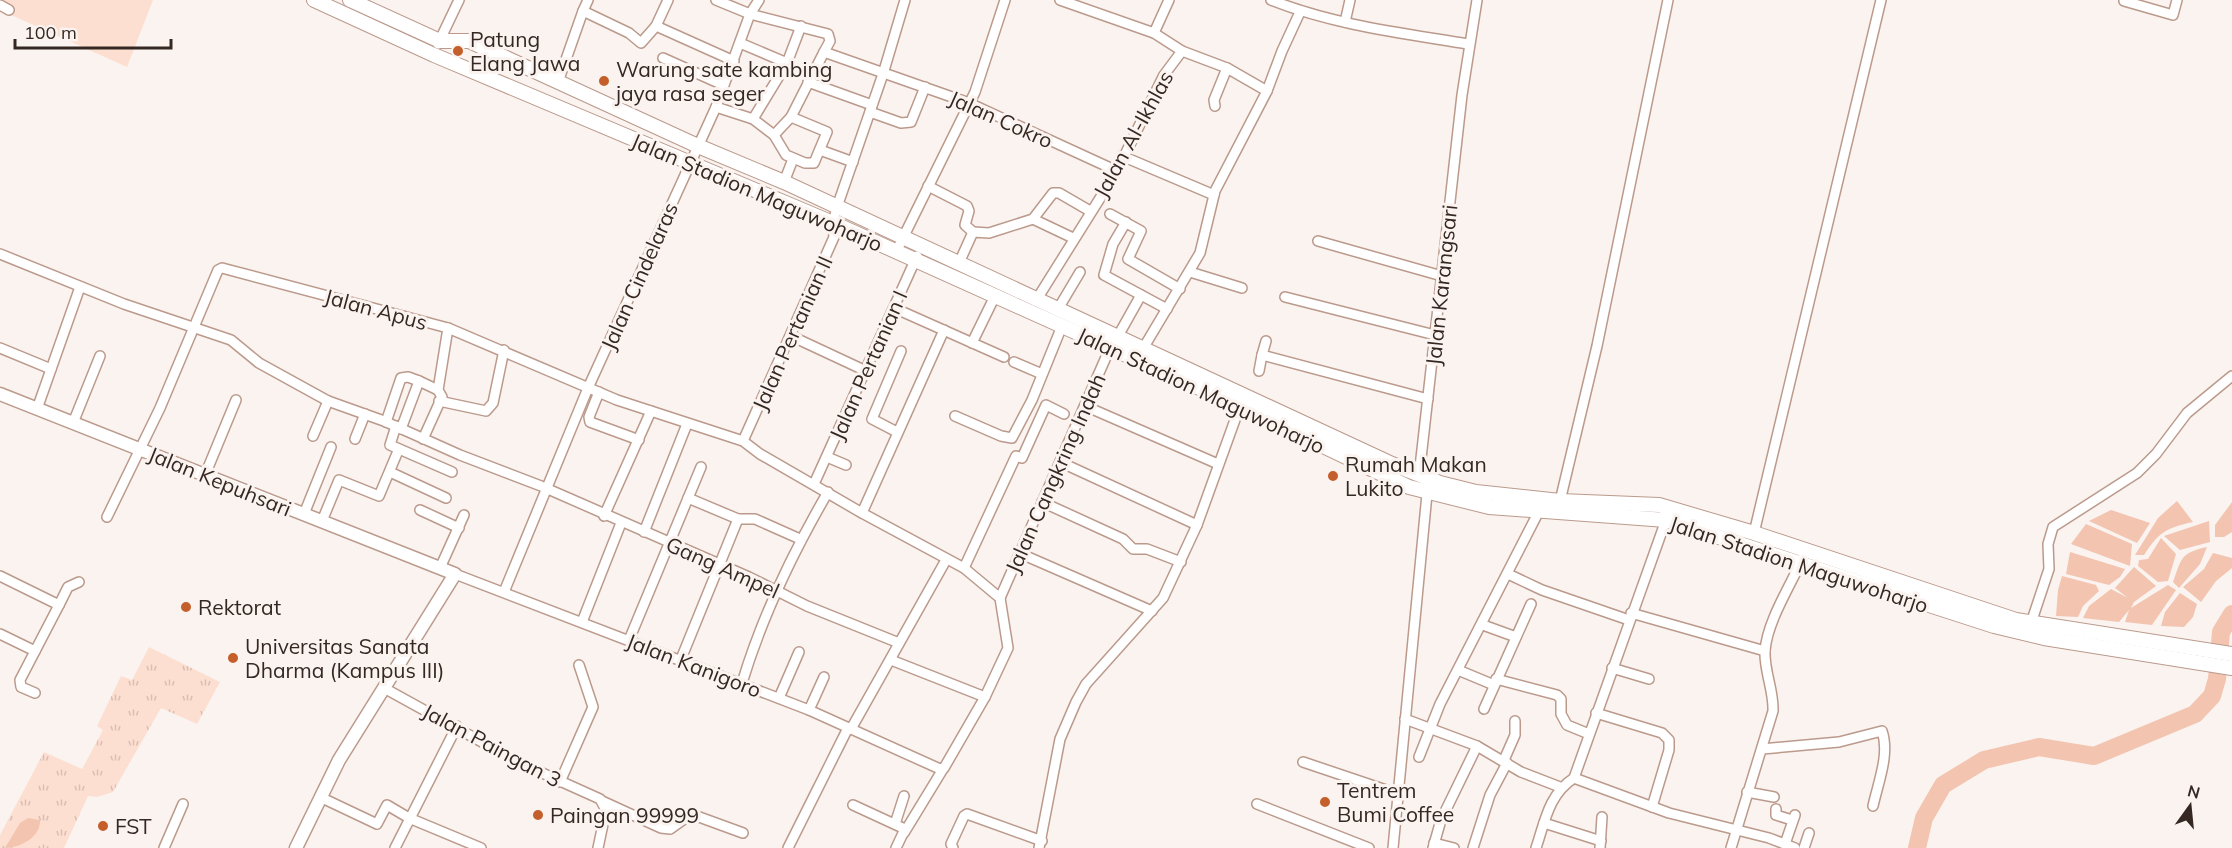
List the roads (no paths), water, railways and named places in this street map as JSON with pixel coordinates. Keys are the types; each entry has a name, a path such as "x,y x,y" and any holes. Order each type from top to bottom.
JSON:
{"main road":[{"name":"Jalan Stadion Maguwoharjo","path":"314,0 434,55 833,223 1062,326 1114,342"},
{"name":"Jalan Stadion Maguwoharjo","path":"350,0 440,41 462,39 478,45 698,146 784,182 1059,309 1114,342 1374,463 1427,494 1475,499 1659,505 1754,533 1803,557 1994,626 2044,638 2232,668"},
{"path":"468,69 478,45"},
{"name":"Jalan Stadion Maguwoharjo","path":"1140,354 1240,406 1374,463 1419,476 1475,499 1538,513 1666,520 2031,623 2232,654"}],"street":[{"path":"434,55 459,0"},
{"path":"558,82 588,0"},
{"path":"583,11 622,29 640,43 656,26 668,0"},
{"path":"716,0 750,14 801,26 830,36 790,117 774,135"},
{"name":"Jalan Cindelaras","path":"504,592 548,490 588,388 716,107 750,14 759,0"},
{"name":"Jalan Pertanian II","path":"742,441 834,237 833,223 837,207 883,74 905,0"},
{"path":"896,252 969,103 1005,0"},
{"path":"1060,0 1154,33 1182,51"},
{"path":"1154,33 1169,0"},
{"path":"1271,0 1283,2 1300,12 1468,44"},
{"path":"1345,22 1350,0"},
{"name":"Jalan Karangsari","path":"1419,476 1462,94 1476,0"},
{"path":"1560,501 1597,346 1668,0"},
{"path":"1754,533 1881,0"},
{"path":"2124,0 2173,15 2177,0"},
{"path":"1140,354 1200,253 1214,195 1267,91 1300,12"},
{"path":"656,26 734,61"},
{"path":"753,119 787,63 801,26"},
{"path":"740,43 787,63"},
{"name":"Jalan Al-Ikhlas","path":"1037,299 1073,238 1117,171 1122,156 1164,75 1182,51 1227,68 1267,91"},
{"name":"Jalan Cokro","path":"824,52 969,103 1117,171"},
{"path":"663,58 723,85"},
{"path":"1215,106 1214,100 1227,68"},
{"path":"808,82 901,123 911,122 925,87"},
{"path":"716,107 753,119 774,135 781,151 805,164 814,163 827,136 826,131 790,117"},
{"path":"820,150 852,162"},
{"path":"1122,156 1214,195"},
{"path":"784,182 793,159"},
{"path":"928,186 967,206 969,211 964,225 973,232 989,232 1033,219 1055,193 1090,211"},
{"path":"1110,214 1141,231 1128,259 1180,289"},
{"path":"1033,219 1073,238"},
{"path":"1126,222 1113,244 1104,275 1167,309"},
{"path":"959,263 973,232"},
{"path":"1318,241 1442,276"},
{"name":"Jalan Pertanian I","path":"814,484 922,246"},
{"name":"Gang Ampel","path":"0,254 80,287 231,340 259,363 328,401 386,422 548,490 899,643"},
{"name":"Jalan Apus","path":"194,328 218,270 222,268 448,328 504,350 588,388 687,424 742,441 760,454 862,513 964,568 1000,598"},
{"path":"1059,309 1080,272"},
{"path":"1190,272 1242,288"},
{"path":"37,409 80,287"},
{"name":"Jalan Cangkring Indah","path":"1000,598 1114,342 1141,295"},
{"path":"972,343 995,296"},
{"path":"1285,297 1435,335"},
{"path":"894,308 1004,357"},
{"path":"955,416 1000,436 1012,438 1032,400 1062,326"},
{"path":"107,517 138,449 160,408 194,328"},
{"path":"438,390 448,328"},
{"path":"862,513 944,330"},
{"path":"791,336 866,371"},
{"path":"1259,371 1266,341"},
{"path":"0,348 51,369"},
{"path":"440,401 486,411 493,404 504,350"},
{"path":"897,432 872,419 901,351"},
{"path":"73,423 100,356"},
{"path":"1262,356 1428,399"},
{"path":"1014,362 1042,374"},
{"path":"386,422 401,378 408,376 438,390 442,397 423,439"},
{"path":"2031,623 2049,568 2048,544 2053,527 2137,473 2156,454 2187,413 2232,376"},
{"path":"418,381 390,445 398,451 452,472"},
{"path":"599,392 589,417 590,422 639,440"},
{"name":"Jalan Kepuhsari","path":"0,394 440,568"},
{"path":"205,475 236,400"},
{"path":"1032,400 1064,414"},
{"path":"313,436 328,401"},
{"path":"964,568 1016,456 1022,458 1046,405"},
{"path":"1085,406 1218,464"},
{"path":"953,848 951,844 967,814 1040,845 1060,739 1076,702 1086,684 1163,597 1197,525 1240,406"},
{"path":"604,516 651,411"},
{"path":"355,439 365,414"},
{"path":"644,532 687,424"},
{"path":"303,514 331,447"},
{"path":"322,521 339,480 379,496 398,451"},
{"path":"827,457 846,465"},
{"path":"1060,462 1197,525"},
{"path":"629,640 701,467"},
{"path":"390,472 446,498"},
{"path":"742,684 756,639 800,539 828,492"},
{"path":"1393,848 1427,494"},
{"path":"688,498 738,519 755,519 800,539"},
{"path":"1042,502 1123,539 1132,549 1145,548 1181,562"},
{"path":"420,510 459,528"},
{"path":"1419,757 1440,704 1538,513"},
{"path":"440,568 464,515"},
{"path":"681,659 738,519"},
{"path":"1536,848 1560,787 1574,778 1666,520"},
{"path":"582,622 621,523"},
{"path":"1019,553 1152,611"},
{"path":"1731,848 1773,711 1774,694 1765,651 1776,616 1803,557"},
{"path":"788,848 850,728 891,660 946,560"},
{"name":"Jalan Kanigoro","path":"440,568 681,659 944,768"},
{"path":"296,848 339,760 455,574"},
{"path":"1508,574 1542,590 1630,616 1765,651"},
{"path":"0,576 59,605"},
{"path":"34,693 21,687 20,683 68,587 79,582"},
{"path":"897,848 986,697 1008,648 1000,598"},
{"path":"1484,709 1532,604"},
{"path":"1482,625 1516,637"},
{"path":"0,634 35,651"},
{"path":"779,698 799,652"},
{"path":"891,660 986,697"},
{"path":"560,782 593,706 579,665"},
{"path":"1612,668 1648,679"},
{"path":"1458,670 1495,682 1557,695 1561,699 1561,714 1567,724 1589,734"},
{"path":"808,710 824,677"},
{"name":"Jalan Paingan 3","path":"384,688 457,726 486,745 661,828 670,828 691,814 743,833"},
{"path":"1596,713 1662,733 1669,741 1669,750 1652,807"},
{"path":"1405,719 1477,746 1521,772 1560,787"},
{"path":"1473,848 1490,795 1515,735 1515,721"},
{"path":"395,848 457,726"},
{"path":"1762,749 1839,742 1882,731 1883,757 1873,806"},
{"path":"1454,848 1433,845 1446,809 1477,746"},
{"path":"1303,762 1398,794"},
{"path":"1574,778 1652,807 1795,848"},
{"path":"1747,792 1774,797"},
{"path":"895,824 904,796"},
{"path":"320,797 377,824 386,805 409,818 481,848"},
{"path":"598,848 605,813 601,800"},
{"path":"164,848 183,804"},
{"path":"1257,804 1369,848"},
{"path":"853,805 905,829 904,833"},
{"path":"1776,809 1776,815 1794,818 1785,844"},
{"path":"1544,823 1600,844 1602,817"},
{"path":"1804,848 1809,832"}],"waterway":[{"path":"1917,848 1924,818 1943,785 1984,760 2039,747 2094,756 2195,714 2212,696 2217,679 2221,632 2232,614"}],"place":[{"name":"Patung Elang Jawa","path":"458,51"},
{"name":"Warung sate kambing jaya rasa seger","path":"604,81"},
{"name":"Rumah Makan Lukito","path":"1333,476"},
{"name":"Rektorat","path":"186,607"},
{"name":"Universitas Sanata Dharma (Kampus III)","path":"233,658"},
{"name":"Tentrem Bumi Coffee","path":"1325,802"},
{"name":"Paingan 99999","path":"538,815"},
{"name":"FST","path":"103,826"}]}
